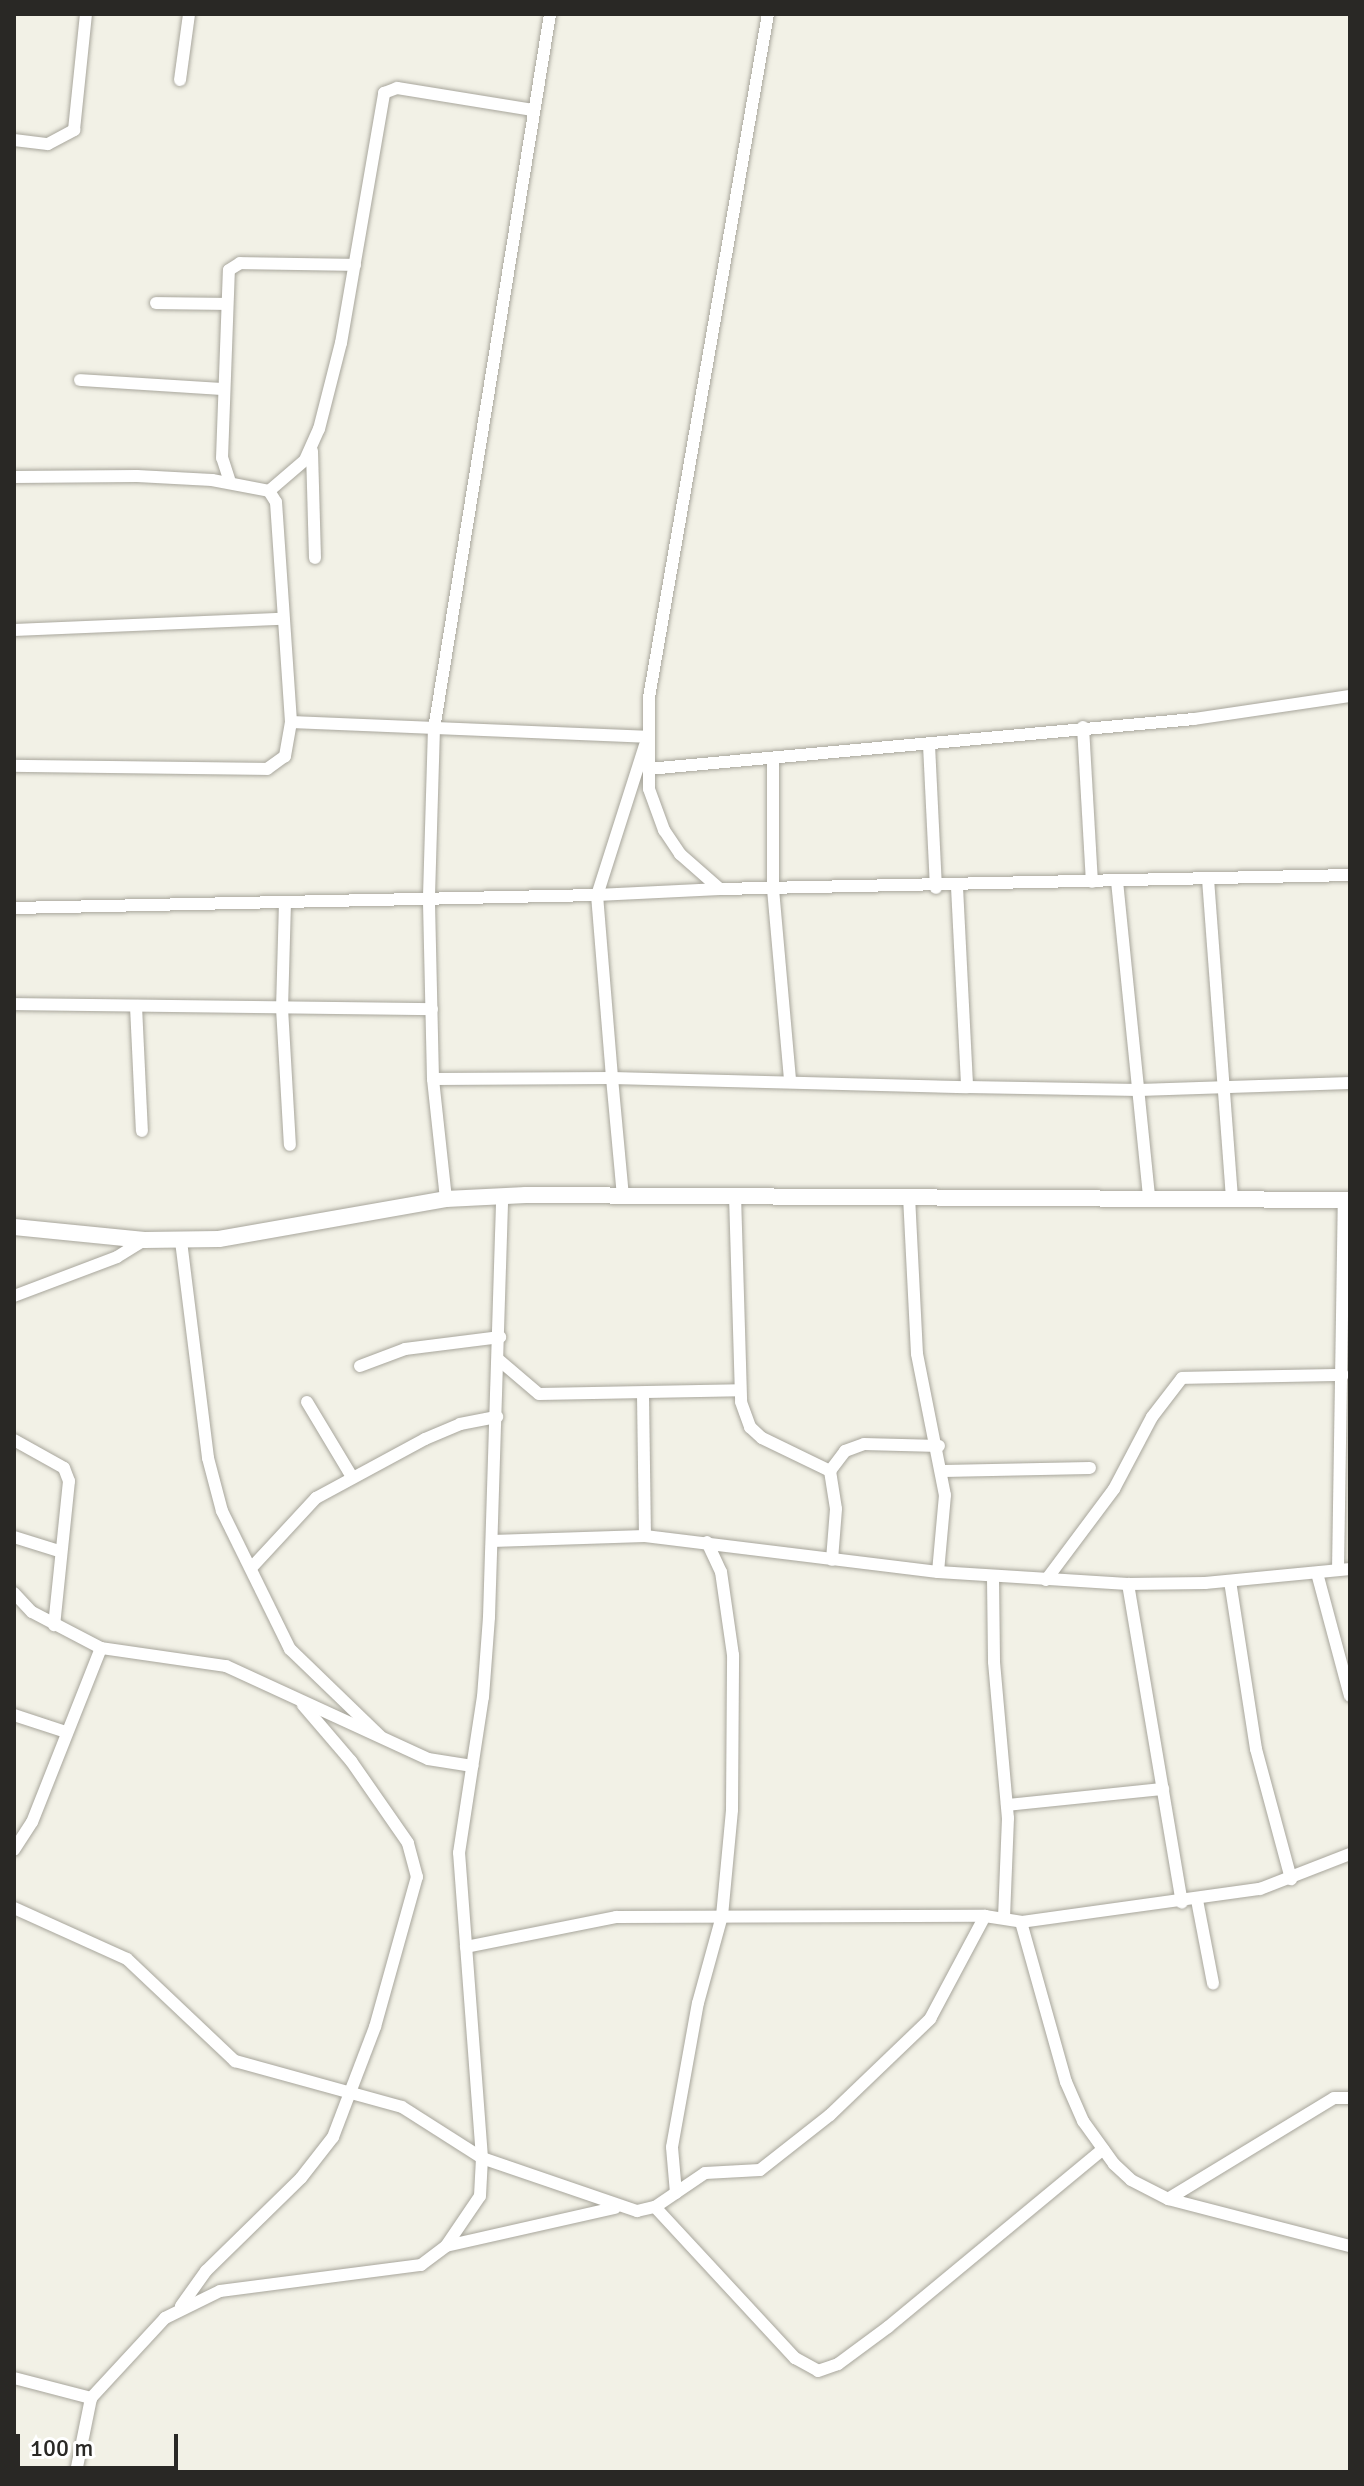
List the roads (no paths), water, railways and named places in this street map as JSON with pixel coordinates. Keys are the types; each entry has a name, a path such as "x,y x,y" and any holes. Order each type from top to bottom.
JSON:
{"street":[{"path":"14,140 60,142 74,130 86,14"},
{"path":"180,80 189,14"},
{"path":"446,1199 433,1079 429,896 434,729 550,14"},
{"path":"623,1196 597,895 646,740 693,426 768,14"},
{"path":"315,558 312,451 355,265 384,93 397,88 533,110"},
{"path":"230,482 222,458 227,276 235,265 355,265"},
{"path":"156,303 226,304"},
{"path":"80,380 224,389"},
{"path":"269,491 312,451"},
{"path":"14,477 67,474 230,482 269,491 276,502 291,722 285,756 267,769 14,766"},
{"path":"14,630 282,619"},
{"path":"648,769 1194,719 1350,696"},
{"path":"291,722 646,740"},
{"path":"1083,727 1092,882"},
{"path":"646,740 649,789 664,830 680,854 720,889"},
{"path":"929,745 936,888"},
{"path":"773,759 773,889 790,1080"},
{"path":"14,908 429,896 597,895 720,889 936,888 1350,875"},
{"path":"1208,879 1232,1199"},
{"path":"1117,881 1149,1198"},
{"path":"957,887 967,1087"},
{"path":"285,902 282,1008 290,1145"},
{"path":"14,1004 432,1009"},
{"path":"136,1006 142,1131"},
{"path":"433,1079 790,1080 1139,1090 1350,1083"},
{"path":"735,1195 740,1390 750,1427 830,1471"},
{"path":"179,2308 220,2291 403,2270 421,2265 446,2246 480,2196 482,2158 459,1853 483,1697 497,1417 502,1196"},
{"path":"14,1227 144,1240 219,1239 446,1199 502,1196 1347,1200 1343,1375 1344,1570 1230,1581 1128,1584 993,1578 645,1536 492,1541"},
{"path":"909,1196 917,1354 943,1471 945,1527 938,1572"},
{"path":"14,1296 117,1257 144,1240"},
{"path":"181,1241 215,1489 228,1526 253,1566 290,1649 380,1736"},
{"path":"360,1366 405,1349 500,1337"},
{"path":"499,1360 534,1393 643,1395 740,1390"},
{"path":"1046,1580 1114,1489 1152,1417 1182,1378 1343,1375"},
{"path":"643,1395 645,1536"},
{"path":"307,1402 352,1477"},
{"path":"253,1566 310,1502 352,1477 460,1424 497,1417"},
{"path":"14,1440 64,1468 68,1477 54,1625"},
{"path":"832,1560 836,1509 830,1471 845,1451 864,1444 939,1446"},
{"path":"943,1471 1090,1468"},
{"path":"14,1537 59,1551"},
{"path":"676,2193 672,2147 698,2003 722,1916 735,1686 727,1604 707,1542"},
{"path":"1317,1573 1350,1696"},
{"path":"993,1578 994,1662 1007,1805 1004,1917"},
{"path":"1230,1581 1256,1749 1291,1879"},
{"path":"1128,1584 1182,1902"},
{"path":"14,1593 54,1625 101,1648 226,1666 256,1676 303,1705 445,1765 472,1766"},
{"path":"14,1850 32,1822 101,1648"},
{"path":"76,2472 91,2398 147,2334 179,2308 206,2271 324,2150 352,2097 417,1869 408,1843 372,1791 303,1705"},
{"path":"14,1715 66,1732"},
{"path":"1007,1805 1163,1789"},
{"path":"466,1947 616,1917 985,1916 1021,1922 1197,1900 1291,1879 1350,1854"},
{"path":"1197,1900 1213,1983"},
{"path":"14,1908 127,1959 235,2061 352,2097 374,2098 413,2112 482,2158 620,2207"},
{"path":"446,2246 620,2207 655,2207 705,2173 765,2167 874,2076 930,2019 985,1916"},
{"path":"1021,1922 1066,2082 1083,2121 1131,2180 1168,2199 1350,2246"},
{"path":"1168,2199 1334,2098 1350,2098"},
{"path":"655,2207 795,2358 818,2371 838,2364 888,2327 1103,2149"},
{"path":"14,2378 91,2398"}]}
